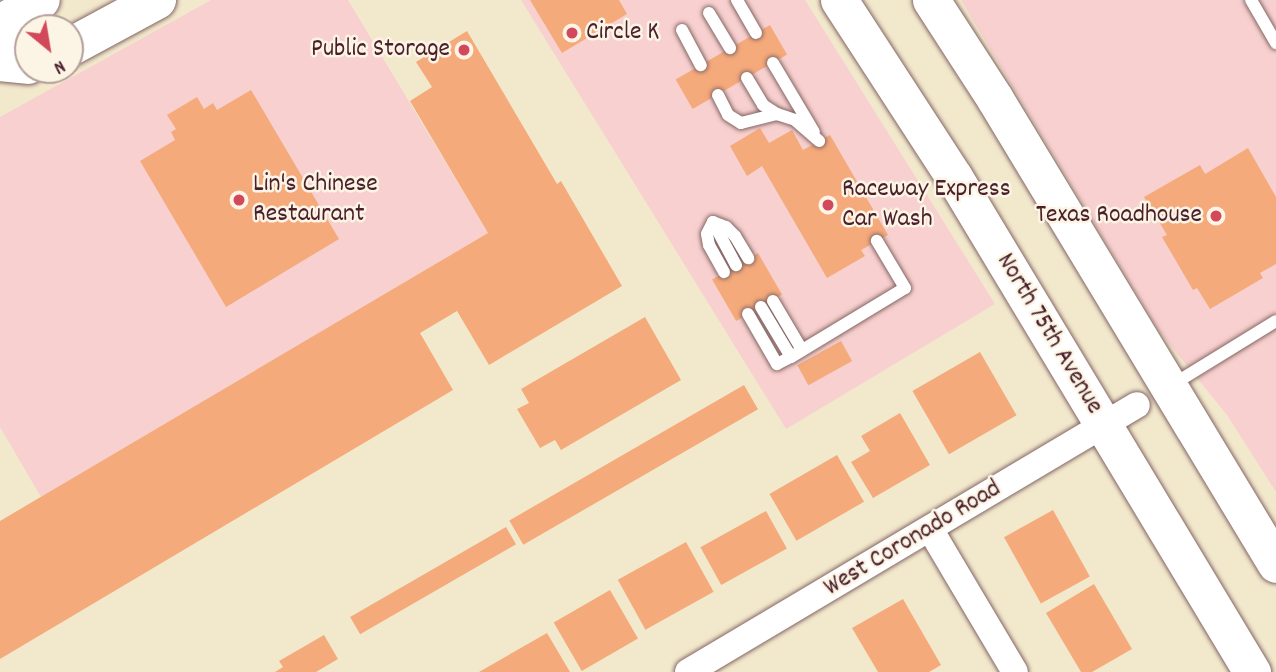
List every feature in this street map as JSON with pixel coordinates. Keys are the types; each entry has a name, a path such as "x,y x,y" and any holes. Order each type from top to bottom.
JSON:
{"main road":[{"path":"0,37 9,19 41,0"},
{"path":"84,39 157,0"},
{"name":"North 75th Avenue","path":"839,0 954,177 1252,672"},
{"path":"931,0 995,99 1276,564"}],"street":[{"name":"West Coronado Road","path":"688,672 1138,405"},
{"path":"930,529 1015,672"}],"lane":[{"path":"737,0 756,33"},
{"path":"1251,0 1276,43"},
{"path":"709,13 730,48"},
{"path":"681,30 701,65"},
{"path":"747,78 763,105 777,114 795,120 819,141 773,63"},
{"path":"718,95 728,114 741,123 777,114"},
{"path":"724,272 709,245 707,234 713,222 742,262"},
{"path":"748,314 777,364 905,288 877,241"},
{"path":"773,300 796,353"},
{"path":"761,307 796,353"},
{"path":"1170,387 1276,321"}],"shaded area":[{"path":"211,0 348,0 488,233 41,497 0,427 0,117 60,84 84,84 84,70"},
{"path":"521,0 805,0 995,304 786,429"},
{"path":"961,0 1276,0 1276,492 1227,415 1159,331"}],"building":[{"name":"Circle K","path":"530,0 619,0 627,14 562,53"},
{"path":"770,25 787,54 693,109 676,80"},
{"path":"467,31 557,184 561,181 622,286 489,365 457,311 420,333 453,390 0,659 0,521 488,233 410,101 432,87 416,62"},
{"name":"Lin's Chinese Restaurant","path":"251,90 339,239 226,307 140,161 175,140 171,132 176,129 167,115 197,97 204,109 213,103 217,110"},
{"name":"Raceway Express Car Wash","path":"760,128 769,143 792,130 803,150 830,135 888,235 861,250 865,256 827,278 762,166 747,176 730,146"},
{"name":"Texas Roadhouse","path":"1248,148 1276,197 1276,264 1260,273 1263,278 1210,309 1197,288 1193,290 1162,237 1167,235 1144,197 1200,165 1205,174"},
{"path":"758,253 782,295 736,321 712,280"},
{"path":"645,317 681,380 561,450 555,440 540,448 517,409 529,403 521,389"},
{"path":"841,341 852,361 808,385 797,365"},
{"path":"980,352 1016,415 949,454 912,391"},
{"path":"744,385 758,409 523,545 509,520"},
{"path":"900,413 930,465 873,498 851,462 870,451 861,436"},
{"path":"837,455 864,502 796,541 769,494"},
{"path":"1053,510 1090,576 1041,604 1004,537"},
{"path":"766,511 787,549 721,585 700,547"},
{"path":"506,527 516,544 360,634 350,617"},
{"path":"686,542 714,592 645,630 618,580"},
{"path":"1094,584 1132,649 1092,672 1081,672 1046,613"},
{"path":"610,590 638,638 582,671 554,622"},
{"path":"903,599 941,665 929,672 878,672 852,628"},
{"path":"547,633 570,672 479,672"},
{"path":"324,635 338,659 316,672 275,672 283,667 279,661"}],"place":[{"name":"Circle K","path":"572,33"},
{"name":"Public Storage","path":"464,50"},
{"name":"Lin's Chinese Restaurant","path":"239,200"},
{"name":"Raceway Express Car Wash","path":"828,205"},
{"name":"Texas Roadhouse","path":"1216,216"}]}
